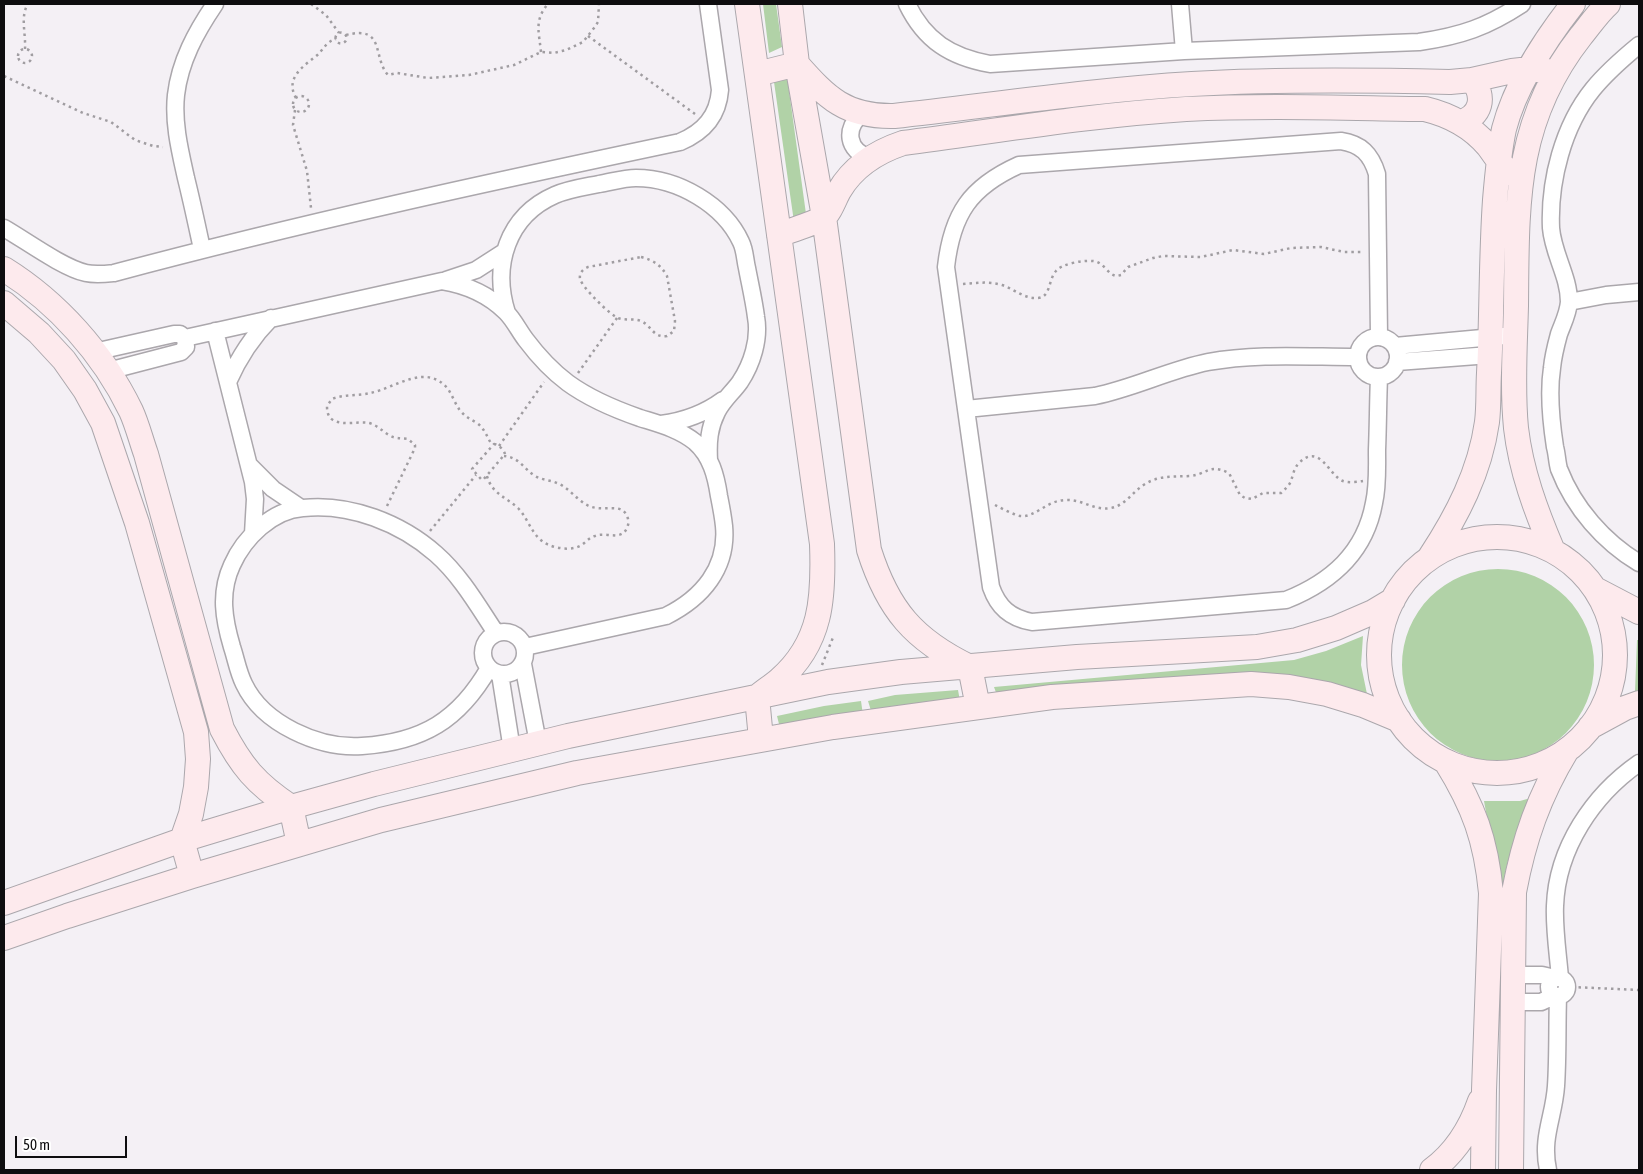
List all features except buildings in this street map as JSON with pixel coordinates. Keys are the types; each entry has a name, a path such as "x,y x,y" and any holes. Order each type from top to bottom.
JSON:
{"street":[{"path":"202,249 175,120 181,70 190,46 215,4"},
{"path":"4,228 74,269 87,273 114,273 312,222 680,142 700,132 717,108 720,90 708,4"},
{"path":"747,4 822,544 823,576 820,608 812,635 798,659 779,680 757,697"},
{"path":"790,4 797,64 824,217 870,550 877,576 889,600 905,621 924,640 946,655 970,667"},
{"path":"907,4 924,32 938,44 963,58 990,64 1184,51 1419,42 1448,38 1476,30 1503,17 1522,4"},
{"path":"1180,4 1184,51"},
{"path":"1429,559 1462,502 1478,459 1486,423 1491,346 1493,228 1498,162 1504,128 1513,103 1547,38 1573,4"},
{"path":"1553,551 1536,511 1523,470 1516,428 1514,385 1516,231 1520,178 1529,134 1541,102 1556,72 1570,50 1608,4"},
{"path":"1639,45 1614,65 1592,91 1574,120 1563,146 1556,173 1551,229 1555,252 1567,286 1569,302 1552,367 1550,401 1559,468 1571,494 1587,517 1606,538 1639,563"},
{"path":"757,74 797,64"},
{"path":"797,64 823,93 841,106 862,114 878,116 894,116 1192,84 1450,82 1472,80 1530,69 1556,72"},
{"path":"1460,122 1474,115 1480,101 1477,86 1472,80"},
{"path":"779,235 824,217 842,186 855,170 870,158 886,149 903,143 1094,118 1185,110 1274,107 1425,109 1444,114 1460,122 1488,146 1504,169 1520,178"},
{"path":"862,114 852,124 850,139 858,152 870,158"},
{"path":"1379,336 1377,174 1369,154 1351,142 1341,140 1019,165 999,174 966,204 955,223 948,244 946,267 994,598 1010,615 1020,620 1032,622 1286,600 1307,592 1327,580 1344,564 1368,526 1377,481 1379,377"},
{"path":"507,313 502,298 500,282 504,252 513,233 531,212 554,196 571,189 636,178 673,184 706,201 720,213 742,244 757,319 756,341 750,362 740,382 725,398 711,409 694,417 659,424"},
{"path":"185,338 442,280 476,270 504,252"},
{"path":"4,269 44,298 70,323 108,371 131,412 146,454 222,729 234,752 249,774 268,792 291,807 299,844"},
{"path":"442,280 478,291 493,301 507,313 526,340 552,370 570,385 606,405 679,431 696,443 709,460 717,480 724,527 723,546 718,564 710,581 698,596 666,616 525,647"},
{"path":"1569,302 1606,295 1639,292"},
{"path":"4,303 39,333 64,360 85,390 103,422 121,473 196,732 198,759 196,787 191,814 182,840 192,876"},
{"path":"228,382 246,347 272,317"},
{"path":"215,330 255,499 253,534"},
{"path":"94,352 174,334 180,334 185,338 186,347 181,352 108,371"},
{"path":"1396,354 1491,346 1515,334"},
{"path":"1379,336 1388,339 1396,354 1391,373 1379,377 1368,375 1364,372 1357,357 1358,351 1368,338 1379,336"},
{"path":"966,409 1095,396 1116,392 1181,369 1225,359 1357,357"},
{"path":"1489,386 1514,385"},
{"path":"709,460 708,439 711,424 725,398"},
{"path":"248,465 273,489 301,508"},
{"path":"494,671 452,716 430,730 401,740 360,747 336,745 308,738 282,725 267,713 254,700 244,684 225,624 223,604 225,585 236,557 253,534 268,522 284,513 301,508 328,508 355,512 402,530 421,542 451,570 496,633"},
{"path":"1511,1170 1514,892 1528,831 1552,774 1569,748 1588,728 1600,711 1609,691 1614,663 1612,628 1605,608 1595,590 1576,568 1553,551 1533,542 1490,537 1468,541 1448,548 1429,559 1408,577 1393,600 1384,619 1379,661 1386,695 1398,720 1417,742 1428,751 1446,762 1466,769 1510,772 1530,768 1551,759 1569,748"},
{"path":"1595,590 1639,612"},
{"path":"4,903 182,840 291,807 538,743 828,682 901,672 1077,657 1257,647 1297,640 1336,628 1373,612 1393,600"},
{"path":"523,664 510,674 494,671 485,664 483,652 486,641 496,633 502,632 513,634 522,641 526,653 523,664 538,743"},
{"path":"970,667 978,707"},
{"path":"494,671 512,750"},
{"path":"4,938 192,876 381,820 577,772 832,727 1052,697 1251,684 1289,687 1327,694 1363,705 1398,720"},
{"path":"757,697 761,739"},
{"path":"1588,728 1625,708 1639,703"},
{"path":"1446,762 1461,786 1473,811 1488,865 1491,893 1483,1170"},
{"path":"1548,1170 1545,1155 1547,1134 1556,1088 1559,987 1555,905 1559,876 1569,847 1583,820 1601,796 1622,775 1639,763"},
{"path":"1514,975 1542,975 1559,987"},
{"path":"1513,1002 1541,1002 1559,987"},
{"path":"1432,1170 1460,1142 1474,1117 1484,1090"}],"path":[{"path":"25,49 26,36 23,14 28,4"},
{"path":"311,4 326,15 339,33 360,33 371,38 379,47 380,58 384,70 388,74 397,73 428,78 469,75 509,66 541,52 554,53 566,50 583,42 588,36 598,22 599,4"},
{"path":"541,52 538,22 539,16 548,4"},
{"path":"296,98 292,92 294,78 297,73 304,64 321,51 324,45 336,39 339,33"},
{"path":"336,39 340,44 344,44 346,34"},
{"path":"588,36 708,123"},
{"path":"25,49 31,52 32,56 29,62 25,63 18,56 21,50 25,49"},
{"path":"4,76 83,114 111,122 135,140 153,146 180,149"},
{"path":"295,110 304,112 309,106 305,98 299,96 296,98"},
{"path":"296,98 293,104 295,110 293,125 307,171 312,222"},
{"path":"948,286 994,283 1003,285 1027,297 1035,298 1043,297 1056,271 1064,265 1093,261 1104,265 1111,275 1117,276 1121,275 1128,267 1164,256 1201,257 1233,250 1264,254 1291,248 1321,247 1344,252 1378,252"},
{"path":"641,257 654,261 664,270 667,276 675,321 674,331 667,336 659,336 642,322 617,318 582,283 580,274 583,269 641,257"},
{"path":"570,385 617,318"},
{"path":"499,446 552,370"},
{"path":"380,520 415,445 408,438 402,439 390,436 382,429 369,423 343,422 332,419 329,416 327,406 332,399 370,393 421,376 431,378 441,382 465,416 484,430 492,445"},
{"path":"496,444 505,451 504,456 483,480 472,471 473,467 492,445 496,444"},
{"path":"487,476 495,492 516,506 525,517 534,534 549,545 573,548 595,536 620,535 625,532 629,520 622,510 591,508 566,487 538,477 517,460 504,456"},
{"path":"978,498 1020,516 1031,515 1049,503 1069,499 1100,509 1111,508 1121,504 1130,498 1137,489 1154,480 1172,476 1192,476 1208,469 1216,469 1229,474 1240,495 1252,499 1263,494 1281,493 1290,483 1297,465 1311,457 1319,458 1326,463 1338,478 1343,481 1377,481"},
{"path":"421,542 476,475"},
{"path":"821,668 835,628"},
{"path":"1559,987 1639,990"}],"green space":[{"path":"763,4 776,4 782,47 769,53"},
{"path":"787,76 806,214 794,222 774,82"},
{"path":"1489,569 1507,569 1535,576 1551,585 1566,597 1578,612 1587,628 1594,656 1594,674 1587,702 1578,718 1566,733 1551,745 1535,754 1507,761 1489,761 1470,757 1453,750 1437,739 1424,726 1413,710 1406,693 1402,674 1402,656 1406,637 1413,620 1424,604 1437,591 1453,580 1470,573"},
{"path":"1363,636 1361,665 1367,694 998,698 994,687 1294,660 1326,651"},
{"path":"1637,640 1639,640 1639,690 1635,692"},
{"path":"958,690 960,701 872,714 868,701 895,695"},
{"path":"861,701 863,715 780,728 777,716 824,706"},
{"path":"1534,797 1515,839 1503,885 1499,885 1484,801 1520,801"}]}
